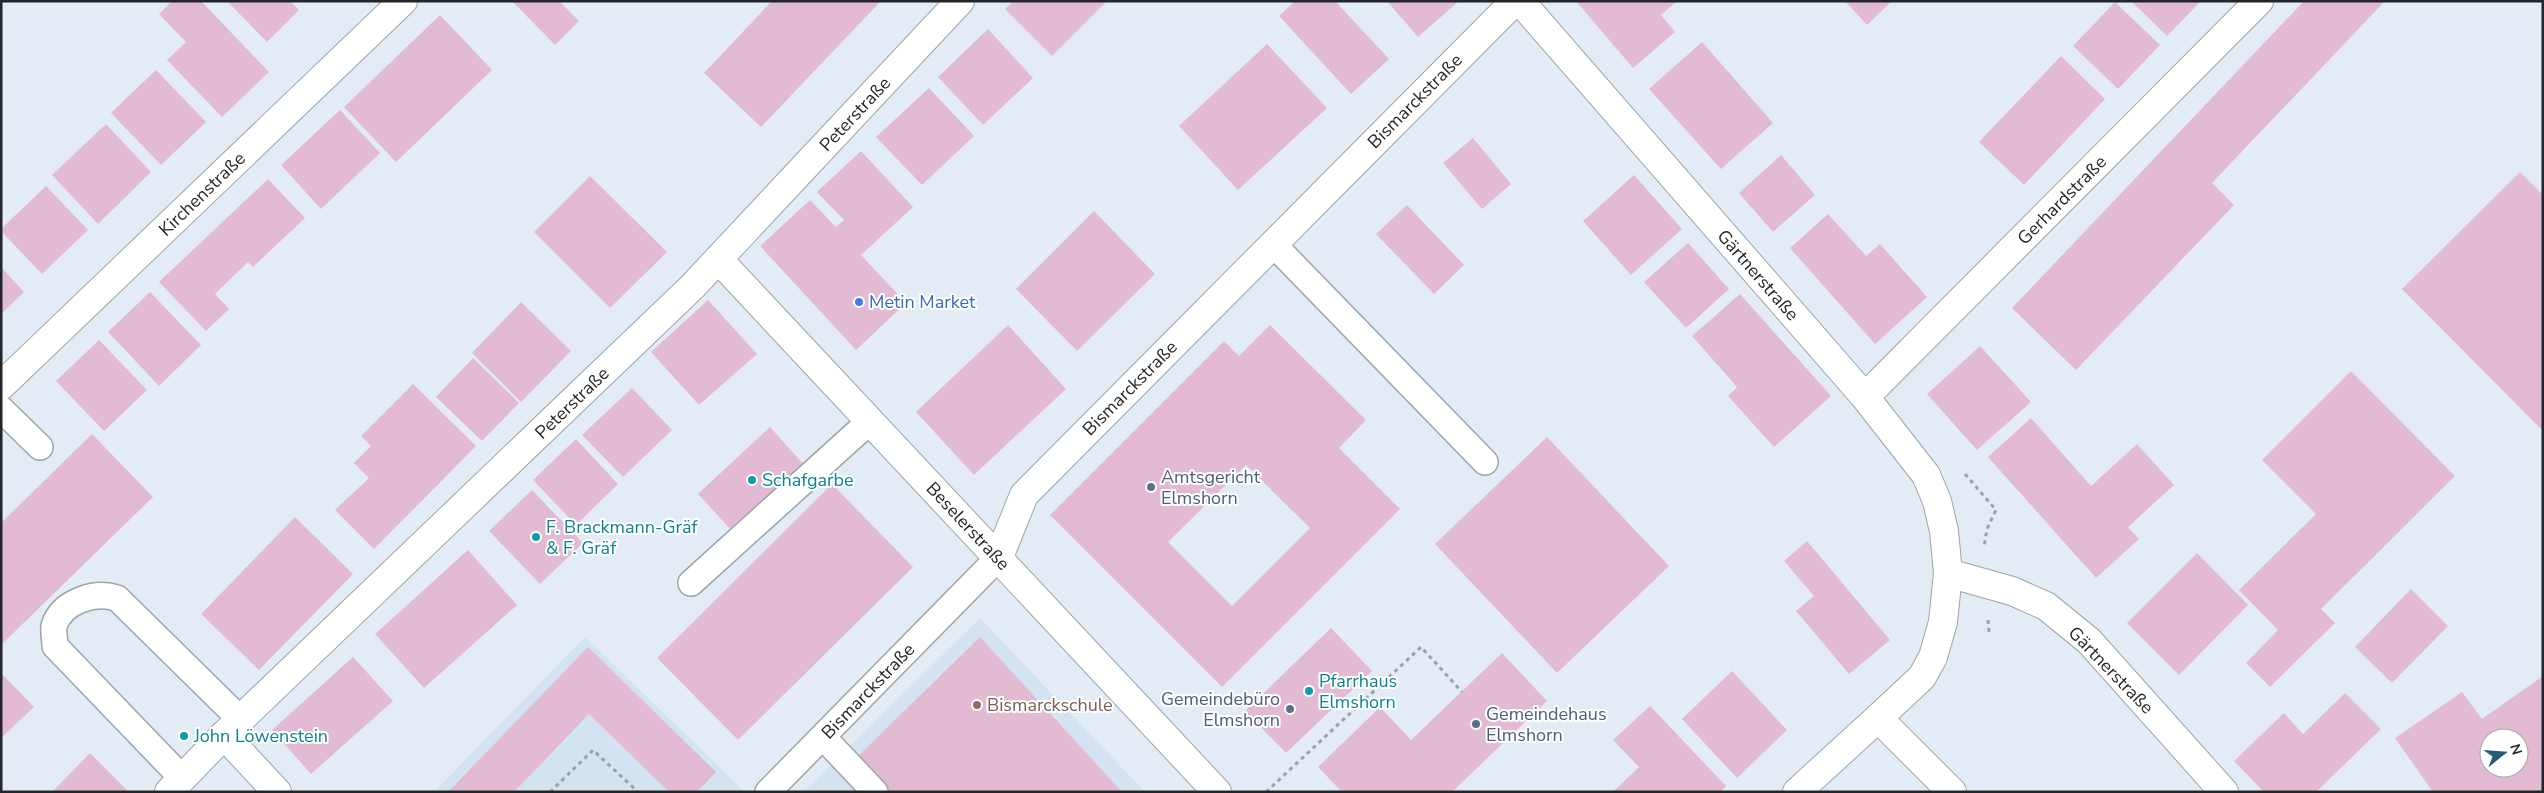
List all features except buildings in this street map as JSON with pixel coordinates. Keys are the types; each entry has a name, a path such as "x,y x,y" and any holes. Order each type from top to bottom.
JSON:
{"street":[{"name":"Kirchenstraße","path":"1,386 404,1"},
{"name":"Peterstraße","path":"176,785 233,727 719,260 960,1"},
{"name":"Bismarckstraße","path":"999,557 1024,495 1515,1"},
{"name":"Gärtnerstraße","path":"1520,1 1865,397 1926,475 1937,501 1944,531 1948,573 1943,622 1933,657 1922,677 1798,792"},
{"name":"Gerhardstraße","path":"1865,397 2259,1"},
{"name":"Beselerstraße","path":"719,260 1217,792"},
{"name":"Gärtnerstraße","path":"1948,573 2012,591 2046,606 2089,641 2224,792"},
{"path":"1878,718 1952,792"},
{"path":"233,727 277,792"}],"lane":[{"path":"1273,244 1485,462"},
{"path":"1,409 40,447"},
{"path":"691,583 870,421"},
{"name":"Bismarckstraße","path":"768,792 999,557"},
{"path":"176,785 55,646 54,626 64,610 83,598 104,594 116,598 233,727"},
{"path":"823,737 875,792"}],"path":[{"path":"1266,792 1420,647 1462,692"},
{"path":"550,792 593,750 638,792"}],"shaded area":[{"name":"Bismarckschule","path":"980,618 1145,792 803,792"},
{"path":"585,637 745,792 434,792"}],"place":[{"name":"Metin Market","path":"859,302"},
{"name":"Schafgarbe","path":"752,480"},
{"name":"Amtsgericht Elmshorn","path":"1151,487"},
{"name":"F. Brackmann-Gräf & F. Gräf","path":"536,537"},
{"name":"Pfarrhaus Elmshorn","path":"1309,691"},
{"name":"Bismarckschule","path":"977,705"},
{"name":"Gemeindebüro Elmshorn","path":"1290,709"},
{"name":"Gemeindehaus Elmshorn","path":"1476,724"},
{"name":"John Löwenstein","path":"184,736"}]}
